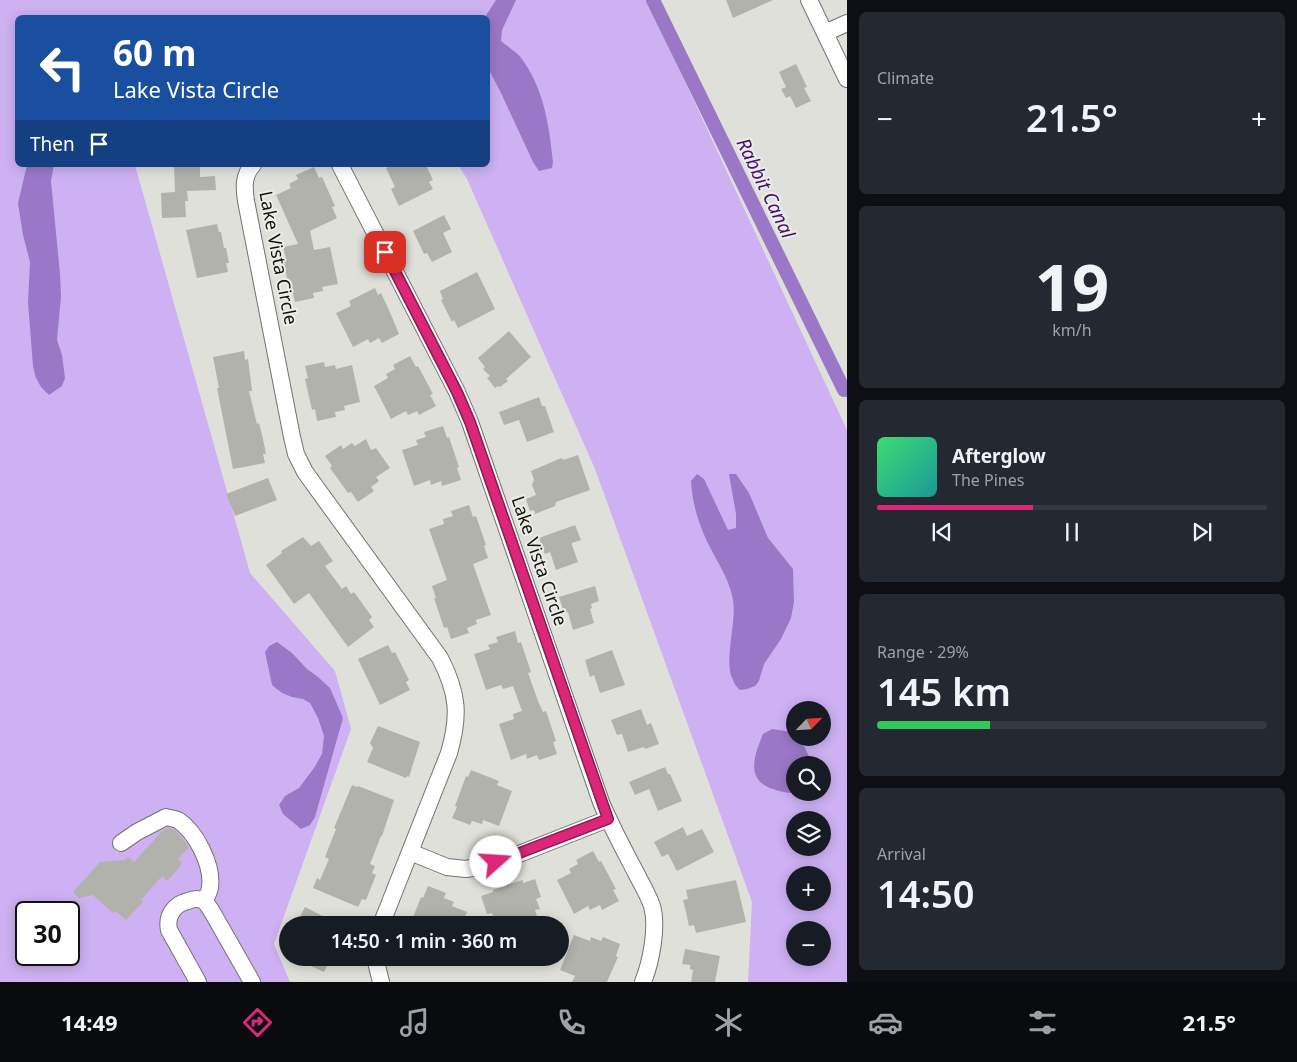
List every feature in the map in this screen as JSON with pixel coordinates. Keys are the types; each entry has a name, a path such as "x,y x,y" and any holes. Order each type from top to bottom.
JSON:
{"street":[{"path":"810,0 847,79"},
{"path":"826,33 847,23"},
{"name":"Lake Vista Circle","path":"251,167 248,170 243,185 296,454 305,472 440,658 448,673 453,690 456,730 449,753 385,916"},
{"name":"Lake Vista Circle","path":"341,167 457,392 470,422 608,819 646,891 652,907 654,925 652,944 643,982"},
{"path":"120,843 166,817 177,820 196,838 206,858 211,876 210,889 204,901"},
{"path":"410,852 447,867 475,868 509,858 608,819"},
{"path":"198,982 169,930 168,921 172,911 180,902 196,899 204,901 211,910 252,982"},
{"path":"377,966 381,982"}],"shaded area":[{"path":"0,0 647,0 847,430 847,982 748,982 752,902 595,469 467,179 459,167 490,167 490,15 15,15 15,167 136,167 250,573 335,671 351,729 284,916 279,916 279,930 274,944 279,956 279,966 283,966 290,982 0,982"},
{"path":"496,0 516,0 502,30 501,41 522,59 537,86 548,123 553,162 552,168 539,171 533,162 490,72 490,15 486,15"},
{"path":"27,167 54,167 51,181 61,296 57,340 62,355 65,378 62,386 49,395 36,378 33,366 28,302 30,262 18,203"},
{"path":"697,474 704,479 728,530 736,528 736,514 729,474 736,474 749,493 768,538 793,569 794,602 791,618 781,639 764,664 759,681 755,686 747,689 740,690 734,683 730,673 733,600 725,575 705,537 697,516 691,481"},
{"path":"277,642 292,653 307,669 330,688 343,718 315,817 310,825 301,829 283,814 279,805 285,796 299,788 314,768 322,754 324,736 318,718 310,703 282,693 272,685 265,652 269,646"},
{"path":"772,729 786,731 786,746 803,746 809,756 786,756 786,792 764,785 758,780 755,773 755,759 763,734"}],"building":[{"path":"726,0 773,0 733,18"},
{"path":"796,64 807,87 804,88 811,101 796,108 790,96 786,98 781,89 786,87 779,72"},
{"path":"174,167 200,167 200,177 215,176 216,190 187,191 188,201 185,201 186,217 162,218 161,193 175,192"},
{"path":"314,167 319,178 322,177 335,206 332,207 337,218 310,231 314,250 330,247 338,284 322,287 323,291 313,293 314,298 295,302 292,290 290,291 283,260 286,259 283,247 298,244 276,195 291,188 289,184 298,179 296,175"},
{"path":"427,167 433,180 429,182 433,189 399,206 391,189 395,187 386,168"},
{"path":"444,215 451,229 443,233 452,252 432,262 427,253 424,254 413,231"},
{"path":"217,224 219,232 221,232 224,248 226,248 229,263 226,263 228,272 197,278 186,230"},
{"path":"477,272 495,309 458,328 454,320 452,322 441,300 443,299 440,291"},
{"path":"375,288 378,295 381,293 399,334 382,343 379,338 370,343 368,339 353,347 336,313 351,306 349,301"},
{"path":"509,331 531,357 506,379 508,381 495,388 487,378 490,376 483,369 485,367 478,358"},
{"path":"244,351 245,360 248,359 252,391 249,391 266,454 263,454 265,463 233,469 217,388 219,388 213,357"},
{"path":"410,356 416,367 418,366 433,394 430,395 436,406 419,415 417,411 408,415 406,411 391,419 374,386 388,378 386,374 395,369 393,365"},
{"path":"324,362 325,367 335,365 336,369 352,365 360,402 344,406 345,410 335,412 336,417 317,421 315,409 312,410 305,379 308,378 305,366"},
{"path":"539,397 542,406 545,406 554,432 527,442 519,420 504,425 499,412"},
{"path":"443,426 447,438 449,437 459,467 457,468 461,480 442,486 441,481 431,485 430,480 414,486 402,450 418,445 416,440 426,437 424,432"},
{"path":"366,439 371,450 376,448 390,468 376,477 379,481 371,487 374,491 358,502 351,492 348,493 330,468 332,466 325,456 341,445 343,449 352,443 355,446"},
{"path":"578,455 590,490 556,502 555,506 535,514 534,510 530,511 526,499 536,495 532,485 534,480 531,471 559,459 562,458 563,460"},
{"path":"268,478 277,500 235,516 226,494"},
{"path":"469,505 473,517 476,516 486,545 484,546 488,558 473,564 491,615 476,620 477,624 467,628 469,633 451,639 447,627 444,628 434,598 436,598 432,586 447,580 429,529 444,524 443,519 453,516 451,511"},
{"path":"575,525 581,540 572,543 578,562 556,570 550,552 545,554 539,538"},
{"path":"303,537 311,546 319,541 333,561 325,566 342,589 346,586 351,594 354,592 372,617 369,620 374,627 348,647 309,593 294,604 266,565 282,553 281,551"},
{"path":"595,586 599,601 591,604 592,608 590,609 594,623 573,630 568,612 564,613 559,597"},
{"path":"515,631 518,643 521,642 531,672 528,673 538,701 543,712 546,711 556,741 553,742 557,754 539,760 537,755 527,759 526,754 511,760 499,724 514,719 513,714 522,711 513,686 503,689 501,685 486,690 474,654 490,649 488,645 498,642 496,637"},
{"path":"388,645 392,653 395,652 409,680 406,682 410,690 380,705 358,659"},
{"path":"612,650 625,685 600,693 594,675 590,677 585,660"},
{"path":"641,709 647,725 651,723 659,744 628,752 622,734 617,735 611,720"},
{"path":"378,726 420,742 409,777 407,776 406,778 367,762 373,748 370,743"},
{"path":"665,767 682,801 658,811 649,789 635,795 629,782"},
{"path":"471,770 499,781 497,785 512,791 499,826 483,820 482,824 472,821 470,825 452,818 466,776 468,777"},
{"path":"352,785 394,800 370,864 375,866 372,873 376,875 366,900 362,899 358,907 313,888 317,878 320,880 329,859 325,857 336,829 334,828"},
{"path":"683,827 687,836 702,829 714,852 677,871 668,854 662,857 654,842"},
{"path":"167,828 173,829 178,833 189,847 178,859 182,863 167,881 162,876 141,900 143,902 126,920 115,911 113,913 93,895 79,898 73,892 100,862 125,860 128,857 134,862"},
{"path":"593,851 599,862 601,861 616,889 613,890 619,901 602,910 600,905 590,910 588,906 574,914 557,880 571,873 569,869 578,864 576,860"},
{"path":"535,879 541,897 536,899 540,909 535,910 537,916 493,916 492,913 487,914 481,896 523,880 523,883"},
{"path":"736,880 746,922 696,933 694,925 689,926 683,900 688,899 686,890"},
{"path":"428,886 446,893 444,898 454,902 452,906 467,912 465,916 414,916 421,897 423,898"},
{"path":"305,907 322,916 300,916"},
{"path":"574,935 590,941 591,937 601,941 603,937 620,944 616,956 618,957 607,982 572,982 575,976 560,970 562,966 569,966 569,948"},
{"path":"685,949 720,956 715,982 691,982 693,970 690,969 690,965 682,964"},
{"path":"311,966 327,966 324,972"}],"waterway":[{"name":"Rabbit Canal","path":"653,0 844,390 847,390"}],"route":[{"path":"385,252 457,392 470,422 608,819 496,862"}]}
